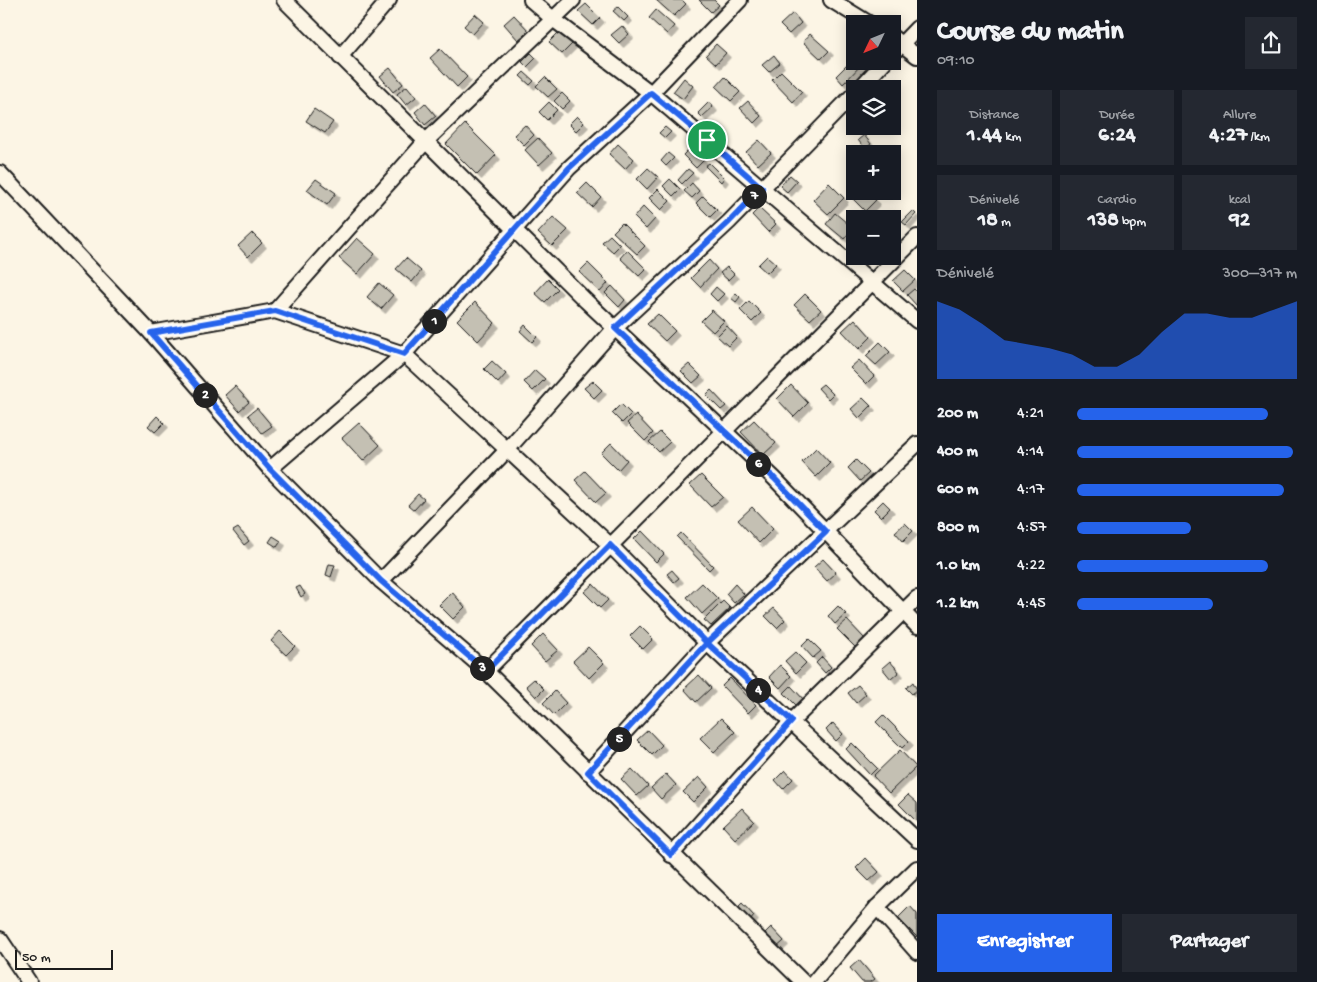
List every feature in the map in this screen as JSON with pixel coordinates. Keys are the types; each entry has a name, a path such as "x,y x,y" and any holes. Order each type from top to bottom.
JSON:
{"street":[{"path":"284,0 515,231 723,430 917,626"},
{"path":"340,57 389,0"},
{"path":"531,0 553,20 651,93 917,321"},
{"path":"275,311 425,142 572,0"},
{"path":"270,469 404,354 569,168 651,93 740,0"},
{"path":"831,0 855,15"},
{"path":"901,38 917,28"},
{"path":"901,43 917,56"},
{"path":"867,80 877,70"},
{"path":"381,581 507,450 615,328 729,222 846,101"},
{"path":"0,173 151,333 270,469 381,581 486,671 671,855 803,982"},
{"path":"486,671 723,430 917,237"},
{"path":"151,333 275,311 404,354 610,545 707,643 917,840"},
{"path":"588,772 707,643 917,444"},
{"path":"671,855 792,721 917,598"},
{"path":"814,982 877,907 917,868"},
{"path":"877,907 917,952"},
{"path":"0,939 28,982"}],"building":[{"path":"656,0 682,0 686,4 674,16"},
{"path":"699,0 714,0 719,5 711,12"},
{"path":"586,4 600,18 593,25 578,11"},
{"path":"618,7 628,17 624,21 613,11"},
{"path":"656,10 674,26 667,34 649,18"},
{"path":"793,13 801,23 789,34 780,25"},
{"path":"475,14 484,22 473,34 464,26"},
{"path":"514,15 529,31 518,40 504,24"},
{"path":"622,26 629,34 619,43 611,35"},
{"path":"559,32 572,44 562,54 549,42"},
{"path":"810,34 829,51 821,59 803,42"},
{"path":"716,44 726,53 716,64 706,55"},
{"path":"440,49 467,77 457,87 430,58"},
{"path":"531,53 536,58 527,67 522,62"},
{"path":"774,55 780,63 769,72 762,65"},
{"path":"846,66 846,70 856,70 843,84 836,76"},
{"path":"390,68 403,84 393,92 380,76"},
{"path":"781,71 802,92 793,102 772,80"},
{"path":"524,72 534,81 530,85 520,76"},
{"path":"545,77 557,89 548,97 536,86"},
{"path":"725,77 740,92 731,101 716,87"},
{"path":"684,78 693,86 683,99 673,92"},
{"path":"407,86 416,97 406,105 397,94"},
{"path":"562,93 570,101 562,109 554,101"},
{"path":"748,101 761,116 754,123 740,108"},
{"path":"549,102 557,110 547,120 539,112"},
{"path":"709,102 713,107 702,117 698,113"},
{"path":"425,103 436,116 425,125 415,112"},
{"path":"314,109 333,122 325,133 306,121"},
{"path":"577,116 584,123 576,131 569,124"},
{"path":"465,124 496,155 477,175 446,144"},
{"path":"525,125 534,135 524,145 514,135"},
{"path":"665,127 671,132 665,138 659,133"},
{"path":"864,135 871,144 862,145 858,140"},
{"path":"538,138 552,153 539,165 525,150"},
{"path":"759,140 771,153 758,165 746,152"},
{"path":"618,144 634,159 625,169 609,154"},
{"path":"691,147 704,160 696,168 683,155"},
{"path":"668,153 674,158 666,166 661,161"},
{"path":"709,163 724,178 721,182 705,166"},
{"path":"648,168 658,177 647,189 637,179"},
{"path":"688,169 693,173 682,184 678,180"},
{"path":"790,175 797,181 787,192 780,186"},
{"path":"316,179 336,193 327,205 307,190"},
{"path":"670,179 680,189 673,196 663,186"},
{"path":"587,183 601,197 592,207 577,193"},
{"path":"692,183 699,191 692,198 684,191"},
{"path":"829,183 844,198 828,214 813,200"},
{"path":"658,189 670,201 661,210 649,198"},
{"path":"703,196 717,210 710,217 696,203"},
{"path":"854,200 876,200 866,210"},
{"path":"643,207 655,219 646,229 634,217"},
{"path":"759,208 776,224 768,232 752,215"},
{"path":"913,211 916,214 906,225 902,222"},
{"path":"835,213 846,222 846,237 844,239 826,224"},
{"path":"553,217 568,230 552,246 538,233"},
{"path":"622,223 645,246 637,254 613,232"},
{"path":"252,233 262,243 248,257 238,246"},
{"path":"610,235 620,245 613,252 602,242"},
{"path":"357,238 375,254 357,274 339,258"},
{"path":"627,250 646,269 639,276 620,258"},
{"path":"767,256 776,264 767,273 758,265"},
{"path":"406,258 421,271 412,282 396,269"},
{"path":"709,260 717,269 700,287 691,278"},
{"path":"588,263 608,283 600,292 579,272"},
{"path":"727,267 734,274 728,280 720,273"},
{"path":"905,270 915,280 903,291 893,281"},
{"path":"548,279 558,289 545,302 535,293"},
{"path":"379,283 393,295 381,309 367,297"},
{"path":"612,286 625,300 619,307 605,293"},
{"path":"716,287 724,294 717,301 710,294"},
{"path":"914,289 917,292 917,306 907,295"},
{"path":"736,293 740,297 736,302 731,298"},
{"path":"805,294 821,310 810,320 794,305"},
{"path":"749,301 761,313 752,322 740,310"},
{"path":"475,302 495,323 478,341 457,320"},
{"path":"712,310 724,321 713,332 701,321"},
{"path":"658,314 675,331 665,341 647,324"},
{"path":"855,319 871,337 859,349 842,331"},
{"path":"525,325 537,337 532,342 520,331"},
{"path":"727,326 737,337 728,346 717,336"},
{"path":"880,342 890,352 876,365 866,356"},
{"path":"859,360 874,376 866,384 850,368"},
{"path":"492,361 506,374 498,383 484,369"},
{"path":"689,364 701,376 693,383 681,371"},
{"path":"535,370 545,379 533,391 524,382"},
{"path":"593,381 602,390 594,398 584,388"},
{"path":"823,384 833,394 828,399 818,388"},
{"path":"791,385 808,403 794,417 777,399"},
{"path":"235,386 249,402 239,411 225,395"},
{"path":"711,390 726,406 721,410 706,395"},
{"path":"863,398 871,406 859,418 851,409"},
{"path":"621,404 631,414 622,423 612,413"},
{"path":"257,408 272,426 262,433 248,415"},
{"path":"636,415 653,433 645,441 627,423"},
{"path":"157,416 164,423 155,432 148,426"},
{"path":"754,420 776,443 763,455 741,432"},
{"path":"359,423 380,445 363,461 342,438"},
{"path":"660,432 670,442 659,452 649,442"},
{"path":"611,443 627,460 618,470 601,453"},
{"path":"816,448 830,463 816,477 802,462"},
{"path":"856,460 869,473 860,481 848,468"},
{"path":"585,471 606,493 596,502 575,480"},
{"path":"701,475 723,497 711,507 690,485"},
{"path":"418,494 424,499 414,510 408,505"},
{"path":"883,501 890,508 881,517 874,510"},
{"path":"752,507 773,529 759,543 738,520"},
{"path":"905,523 913,531 903,541 895,532"},
{"path":"238,528 249,541 244,545 233,531"},
{"path":"642,531 664,554 656,562 634,539"},
{"path":"681,533 713,566 709,570 677,537"},
{"path":"273,536 281,541 277,547 269,542"},
{"path":"823,559 836,573 827,581 814,567"},
{"path":"329,564 335,565 331,577 326,575"},
{"path":"672,570 679,578 674,582 667,574"},
{"path":"702,583 718,599 702,614 687,597"},
{"path":"593,584 608,600 600,608 584,592"},
{"path":"735,584 744,594 734,603 726,594"},
{"path":"300,586 305,594 301,597 296,588"},
{"path":"452,592 465,607 453,619 439,605"},
{"path":"723,601 730,608 711,626 704,620"},
{"path":"838,606 846,614 835,624 828,616"},
{"path":"774,608 785,620 777,628 765,616"},
{"path":"847,620 865,639 856,648 837,629"},
{"path":"640,626 653,639 643,649 630,636"},
{"path":"280,631 295,646 286,655 271,641"},
{"path":"543,634 558,650 545,661 531,646"},
{"path":"809,639 821,651 813,658 802,646"},
{"path":"588,647 604,663 589,678 573,661"},
{"path":"795,652 806,663 796,673 785,661"},
{"path":"822,657 831,667 825,673 816,663"},
{"path":"890,661 899,672 891,679 882,668"},
{"path":"780,665 791,676 780,688 769,677"},
{"path":"699,675 711,688 696,702 684,689"},
{"path":"730,678 756,705 748,713 722,686"},
{"path":"534,679 544,689 536,697 526,686"},
{"path":"913,682 917,690 912,694 906,688"},
{"path":"858,685 866,694 856,703 848,693"},
{"path":"791,686 805,701 798,707 784,693"},
{"path":"555,691 566,703 554,715 543,703"},
{"path":"883,715 909,741 902,748 876,722"},
{"path":"721,718 735,732 714,752 700,738"},
{"path":"833,723 843,734 836,741 826,730"},
{"path":"648,730 662,745 652,755 637,740"},
{"path":"852,743 877,768 870,775 846,749"},
{"path":"900,750 916,767 889,793 873,776"},
{"path":"632,769 648,786 637,796 621,779"},
{"path":"785,770 793,779 783,789 775,780"},
{"path":"666,774 676,785 661,799 651,788"},
{"path":"699,777 708,787 693,802 683,792"},
{"path":"908,795 917,803 917,822 899,804"},
{"path":"742,808 754,821 735,839 723,826"},
{"path":"866,858 879,872 869,881 856,868"},
{"path":"742,903 754,916 750,921 737,908"},
{"path":"910,906 917,914 917,937 898,918"},
{"path":"771,927 784,941 775,949 762,936"},
{"path":"859,960 875,979 871,982 862,982 850,968"}],"route":[{"path":"707,140 651,93 569,168 404,354 275,311 151,333 270,469 381,581 486,671 610,545 707,643 792,721 671,855 588,772 707,643 826,532 774,478 615,328 729,222 762,188 707,140"}]}
